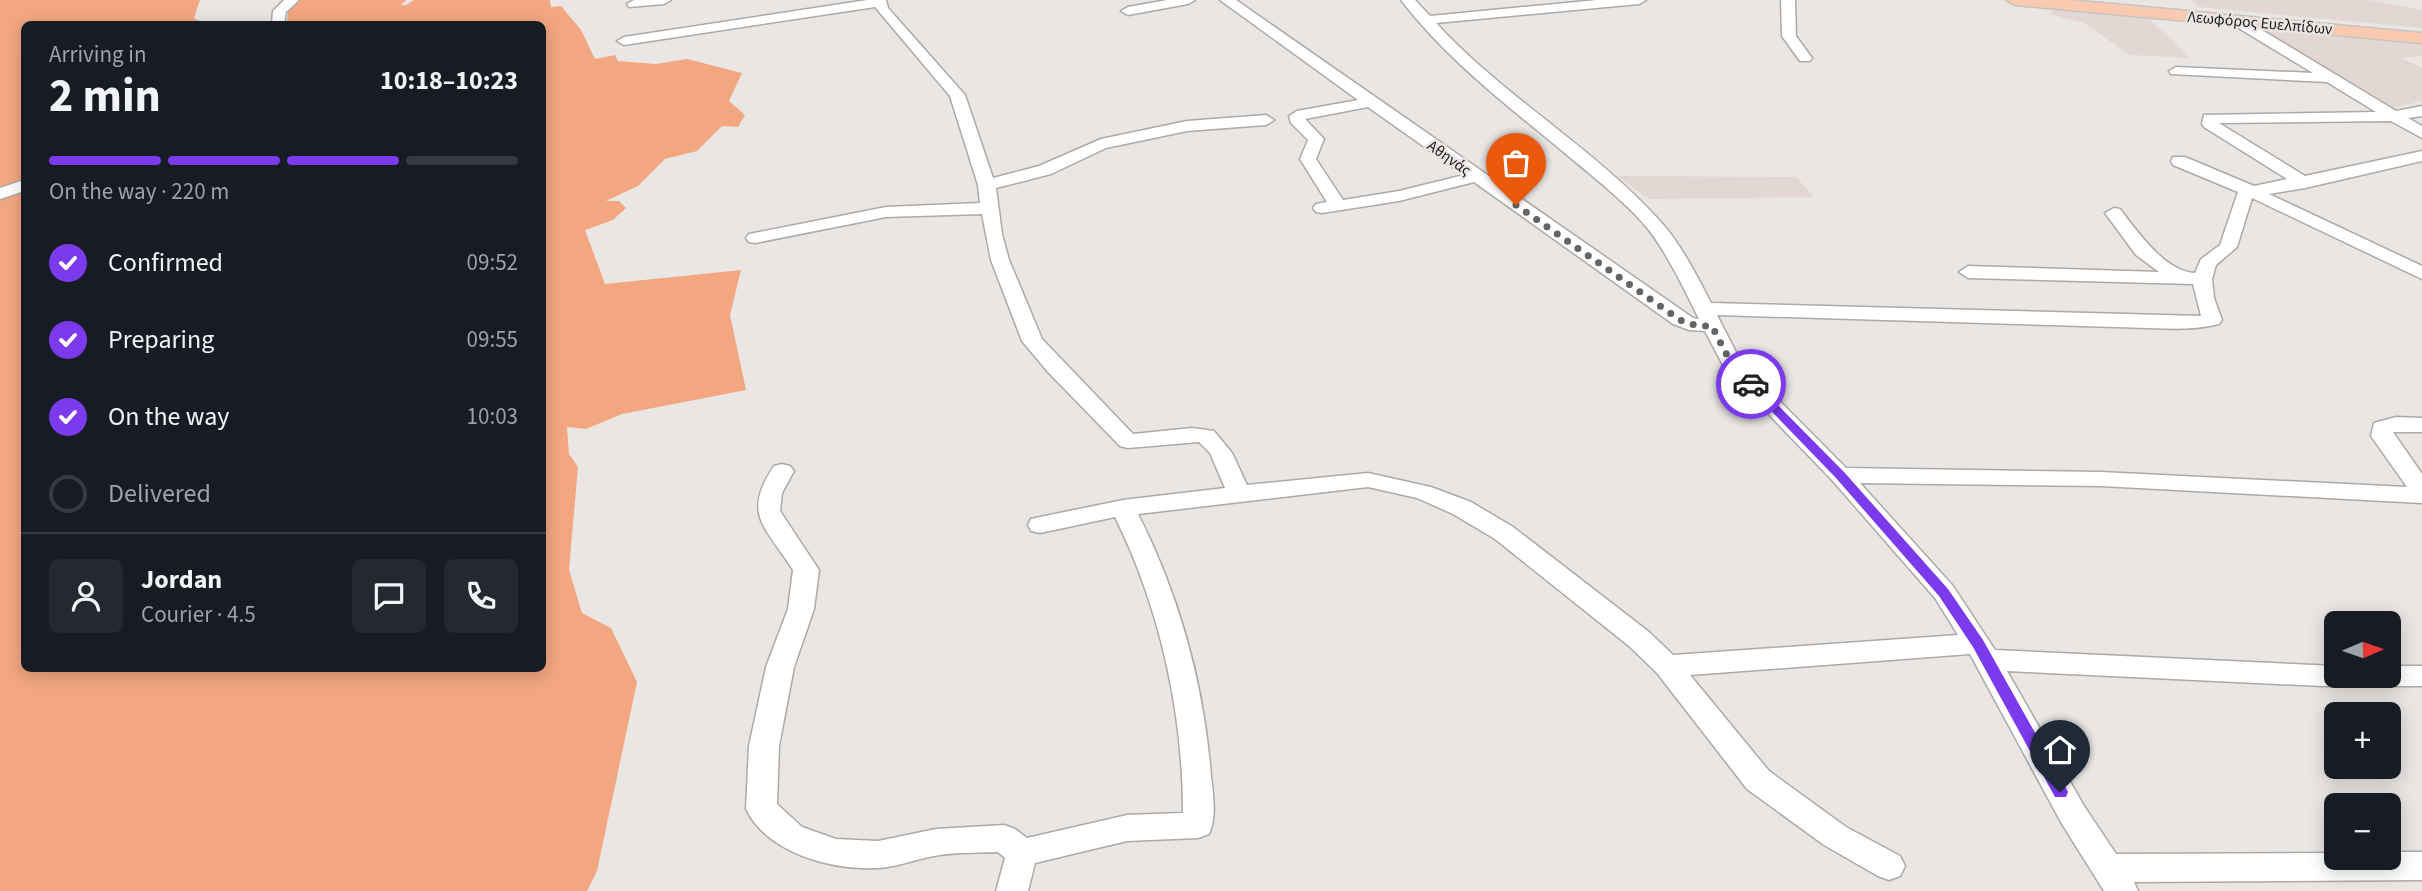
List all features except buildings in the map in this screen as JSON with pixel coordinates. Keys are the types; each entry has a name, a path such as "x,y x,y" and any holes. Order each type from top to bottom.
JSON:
{"main road":[{"name":"Λεωφόρος Ευελπίδων","path":"2015,0 2422,38"},
{"name":"Λεωφόρος Ευελπίδων","path":"2080,0 2422,33"}],"street":[{"path":"278,21 280,11 292,0"},
{"path":"634,4 664,0"},
{"path":"1128,11 1188,0"},
{"name":"Αθηνάς","path":"1227,0 1680,320 1698,326 1709,317 2198,323 2212,320 2204,298 2202,279"},
{"path":"1408,0 1499,91 1598,172 1655,226 1709,317 1732,365 1840,475 1944,592 1983,652 2073,814 2114,880 2422,866"},
{"path":"1426,20 1639,0"},
{"path":"1788,0 1789,36 1805,58"},
{"path":"624,41 880,1 882,9 957,95 987,185 993,234 1000,260 1032,341 1055,368 1128,441 1189,435 1203,435 1210,439 1226,463 1239,494"},
{"path":"2237,21 2422,132"},
{"path":"2176,71 2328,78"},
{"path":"1369,102 1297,116 1297,120 1316,139 1308,159 1328,204 1399,196 1476,177"},
{"path":"2305,183 2210,124 2210,118 2393,116 2422,111"},
{"path":"987,185 1045,170 1101,144 1186,126 1265,120"},
{"path":"1968,272 2202,279 2208,262 2228,247 2243,196 2422,156"},
{"path":"2179,162 2252,192 2422,273"},
{"path":"0,194 21,186"},
{"path":"755,238 886,212 990,208"},
{"path":"2114,213 2143,251 2179,278"},
{"path":"2422,425 2396,424 2382,428 2382,436 2422,493"},
{"path":"782,471 770,493 768,511 806,570 801,609 780,667 764,746 761,809 791,836 835,853 878,855 936,842 1004,838 1022,853"},
{"path":"1840,475 2101,479 2422,493"},
{"path":"1040,525 1123,508 1368,480 1423,492 1462,508 1504,533 1639,639 1667,666 1758,780 1835,836 1889,866"},
{"path":"1022,853 1128,828 1198,825 1192,741 1174,645 1154,574 1123,508"},
{"path":"1667,666 1983,652 2322,676 2422,676"},
{"path":"1012,891 1022,853"}],"shaded area":[{"path":"0,0 200,0 194,18 200,21 21,21 21,182 0,190"},
{"path":"298,0 406,0 401,5 406,5 414,0 550,0 551,7 561,6 581,30 595,59 615,55 618,61 656,64 687,59 742,73 729,101 745,115 738,127 722,126 697,151 665,159 638,186 606,201 619,201 626,208 613,220 585,230 605,284 741,270 730,315 746,390 622,414 586,429 567,427 569,454 578,467 569,570 582,613 611,628 637,682 597,871 587,891 0,891 0,197 21,189 21,672 546,672 546,21 287,21 288,10"},
{"path":"2190,0 2369,0 2422,10 2422,28 2199,7"},
{"path":"2055,7 2146,16 2190,58 2130,55 2084,23 2050,14"},
{"path":"2248,23 2422,41 2422,56 2402,58 2422,68 2422,101 2390,109"},
{"path":"1617,176 1796,177 1814,197 1649,199"}],"way so far":[{"path":"1516,205 1680,320 1698,326 1712,326 1732,365 1751,384"}],"route":[{"path":"1751,384 1840,475 1944,592 1978,644 2060,792"}]}
